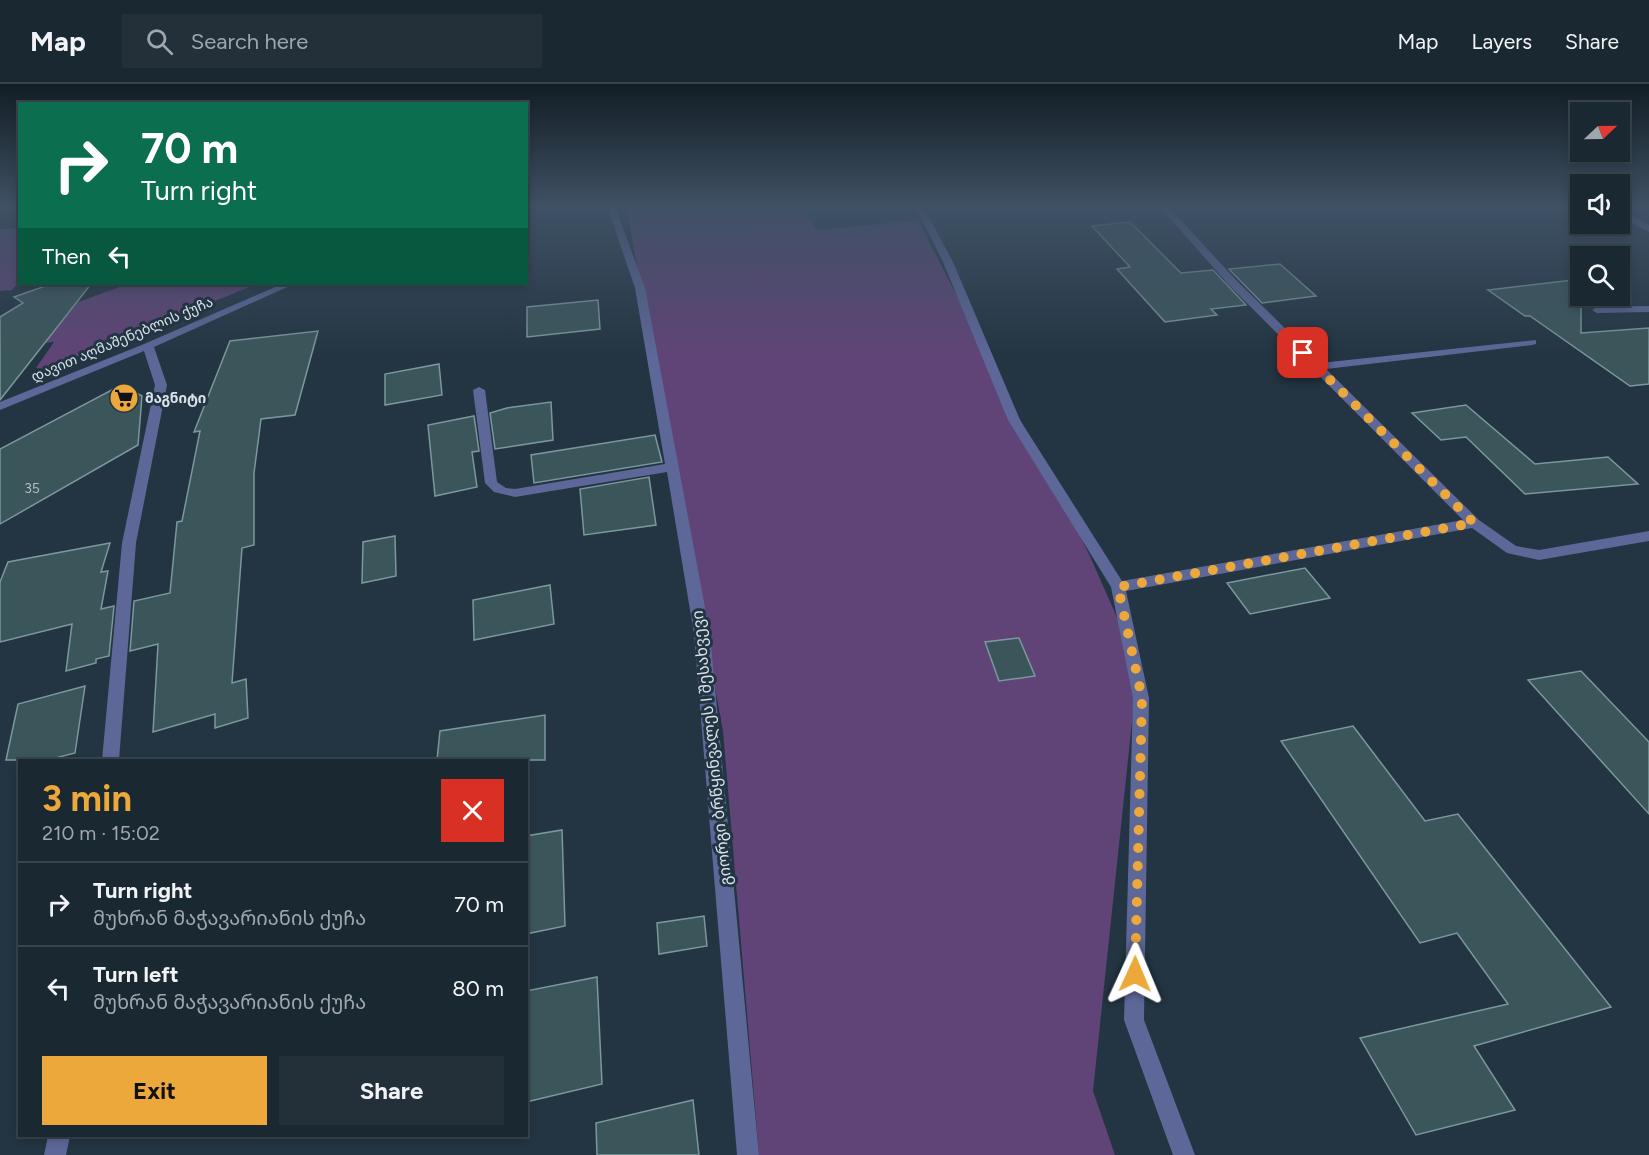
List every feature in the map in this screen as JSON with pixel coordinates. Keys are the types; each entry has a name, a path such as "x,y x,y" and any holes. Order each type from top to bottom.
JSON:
{"street":[{"name":"გიორგი ბრწყინვალეს I შესახვევი","path":"629,256 640,288 702,634 748,1155"},
{"path":"945,256 1014,420 1118,587 1142,698 1134,1020 1184,1155"},
{"path":"1208,256 1474,523 1512,550 1539,555 1649,536"},
{"name":"დავით აღმაშენებლის ქუჩა","path":"0,406 148,346 287,285"},
{"path":"1597,310 1649,309"},
{"path":"1317,367 1532,342"},
{"path":"110,759 129,543 161,385 148,346"},
{"path":"479,390 491,483 495,488 505,492 673,467"},
{"path":"1118,587 1474,523"},
{"path":"55,1155 59,1137"}],"shaded area":[{"path":"0,256 18,256 18,283 12,290 0,291"},
{"path":"635,256 936,256 1089,554 1138,665 1093,1091 1115,1155 759,1155 723,731"},
{"path":"125,285 255,285 46,369 36,368 54,342 14,346 48,313"}],"building":[{"path":"1120,256 1164,256 1181,273 1213,270 1246,305 1211,309 1217,315 1165,322 1117,269 1130,267"},
{"path":"1280,264 1316,296 1262,303 1229,269"},
{"path":"1570,280 1570,306 1581,306 1581,333 1649,328 1649,384 1630,386 1530,316 1525,316 1488,290"},
{"path":"48,285 90,285 0,400 0,317 23,303 14,297"},
{"path":"598,300 600,329 527,337 527,307"},
{"path":"318,331 295,415 261,419 254,473 254,545 242,548 232,683 246,679 248,718 215,728 215,714 153,732 158,644 130,651 134,601 170,593 177,522 182,521 200,431 194,432 230,341"},
{"path":"439,364 442,395 385,405 385,374"},
{"path":"121,385 142,396 138,445 0,524 0,449"},
{"path":"551,402 553,440 495,449 490,413 507,408"},
{"path":"1466,405 1535,464 1608,457 1638,484 1525,494 1466,437 1441,440 1412,413"},
{"path":"474,416 479,451 472,452 477,487 435,496 428,425"},
{"path":"655,435 662,462 534,483 531,455"},
{"path":"649,477 656,525 584,535 580,489"},
{"path":"395,536 396,576 362,583 363,542"},
{"path":"110,543 101,572 108,571 101,609 114,606 109,656 96,659 96,663 66,671 72,624 0,642 0,582 8,562"},
{"path":"1305,568 1330,598 1250,614 1227,583"},
{"path":"550,585 554,624 474,640 473,600"},
{"path":"1019,638 1035,676 999,681 985,642"},
{"path":"1581,671 1649,742 1649,814 1528,680"},
{"path":"85,686 75,753 52,759 6,760 18,704"},
{"path":"545,715 545,760 437,759 440,731"},
{"path":"1353,726 1425,821 1458,814 1611,1007 1474,1046 1515,1110 1416,1135 1360,1038 1508,1004 1457,933 1420,943 1281,741"},
{"path":"562,830 565,926 528,934 528,836"},
{"path":"704,916 707,946 659,954 657,923"},
{"path":"597,977 602,1084 528,1102 528,991"},
{"path":"693,1100 699,1155 597,1155 596,1123"}],"place":[{"name":"მაგნიტი","path":"124,398"}],"route":[{"path":"1135,974 1142,698 1118,587 1474,523 1303,353"}]}
